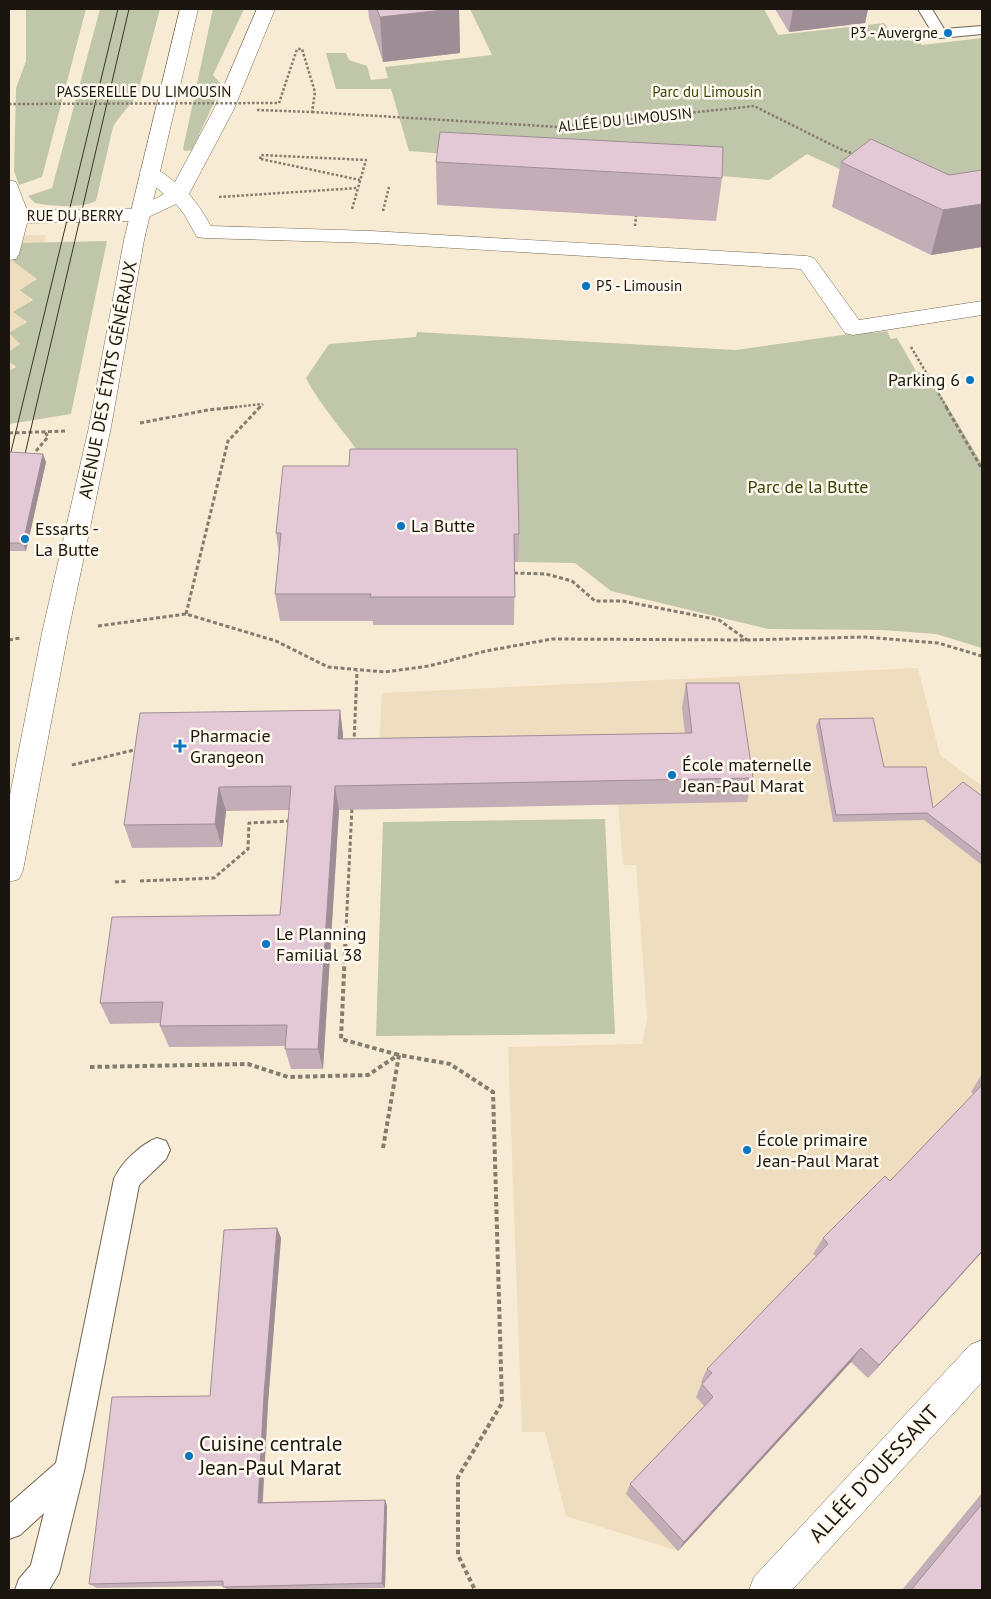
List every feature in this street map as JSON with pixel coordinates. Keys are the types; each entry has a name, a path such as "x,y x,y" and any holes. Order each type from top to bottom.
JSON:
{"street":[{"name":"AVENUE DES ÉTATS GÉNÉRAUX","path":"9,870 55,633 100,427 134,240 189,9"},
{"path":"140,215 180,194 224,108 266,9"},
{"path":"149,173 180,194 196,214 204,232 371,237 807,262 853,328 982,308"},
{"path":"9,186 14,217 9,254"},
{"name":"RUE DU BERRY","path":"14,217 140,215"},
{"name":"ALLÉE D'OUESSANT","path":"767,1590 982,1357"}],"lane":[{"path":"925,9 940,34 982,30"},
{"path":"30,1590 44,1573 69,1471 127,1179 157,1150"},
{"path":"9,1524 69,1471"}],"path":[{"name":"PASSERELLE DU LIMOUSIN","path":"9,104 279,103 297,49 302,49 315,92 312,112"},
{"name":"ALLÉE DU LIMOUSIN","path":"224,108 559,127 754,106 840,149 857,155"},
{"path":"290,157 291,152"},
{"path":"352,208 366,160 261,155 260,159 360,180"},
{"path":"341,159 342,155"},
{"path":"381,216 389,187"},
{"path":"219,197 358,188"},
{"path":"896,321 982,469"},
{"path":"140,423 208,410 263,404 228,441 186,614"},
{"path":"9,432 67,431"},
{"path":"36,450 48,437 44,432"},
{"path":"514,573 546,574 572,581 595,601 623,601 719,620 748,640"},
{"path":"98,626 186,614 276,641 328,667 385,672 429,666 486,651 552,639 748,640 864,637 938,643 982,656"},
{"path":"354,751 358,671"},
{"path":"72,765 134,750"},
{"path":"352,800 342,1039 399,1055 450,1064 492,1092 502,1403 458,1477 458,1555 474,1590"},
{"path":"140,881 214,878 248,849 249,823 295,821"},
{"path":"115,882 128,881"},
{"path":"90,1067 248,1064 288,1077 368,1075 399,1055"},
{"path":"383,1148 399,1055"}],"shaded area":[{"path":"9,235 46,235 9,383"},
{"name":"École primaire Jean-Paul Marat","path":"918,668 940,755 982,786 982,1252 942,1297 926,1281 925,1314 868,1378 851,1362 678,1551 566,1516 545,1432 522,1432 508,1047 642,1044 647,1018 636,865 623,865 618,804 378,763 382,693"}],"green space":[{"path":"26,9 86,9 42,177 19,185 14,171 16,88 26,61"},
{"path":"100,9 160,9 138,92 113,127 96,201 74,206 35,203 28,196 52,188"},
{"path":"213,9 244,9 213,75 222,85 192,150 185,151 183,149"},
{"name":"Parc du Limousin","path":"470,9 764,9 778,35 884,23 889,29 909,27 922,45 982,38 982,195 915,204 807,154 769,180 409,151 391,89 336,89 326,53 346,53 349,60 367,66 371,80 388,78 385,67 492,55"},
{"path":"107,241 71,414 9,424 9,371 16,367 9,361 9,352 20,344 9,333 27,322 13,312 33,300 20,290 37,279 13,261 18,243"},
{"name":"Parc de la Butte","path":"871,331 873,333 887,331 891,339 897,338 916,371 930,377 982,464 982,648 936,634 882,630 768,629 611,591 575,563 518,562 364,461 319,400 306,378 329,344 416,337 417,332 736,350"},
{"path":"605,819 615,1034 376,1036 383,822"}],"building":[{"path":"377,9 452,9 380,17"},
{"path":"440,132 723,147 722,178 436,162"},
{"path":"871,139 949,175 982,170 982,204 943,210 841,162"},
{"path":"350,449 517,449 519,534 514,534 515,597 370,597 371,594 275,594 281,533 276,533 283,466 349,466"},
{"path":"9,452 43,454 23,543 9,543"},
{"path":"686,683 739,683 753,778 335,786 318,1049 285,1049 287,1025 160,1026 163,1002 100,1003 112,917 280,915 291,786 219,787 215,824 124,825 140,713 340,710 338,739 692,733"},
{"path":"873,718 884,767 926,767 933,808 963,782 982,796 982,855 927,813 836,815 819,719"},
{"path":"982,1085 982,1251 879,1365 861,1348 684,1542 630,1484 713,1397 702,1384 712,1373 707,1369 828,1244 823,1238 885,1176 890,1181"},
{"path":"277,1228 258,1503 385,1500 382,1583 223,1587 223,1581 89,1584 112,1397 210,1396 224,1230"},
{"path":"982,1504 982,1590 911,1590"}],"tram line":[{"path":"9,460 118,9"},
{"path":"22,467 129,9"}],"place":[{"name":"P3 - Auvergne","path":"948,33"},
{"name":"P5 - Limousin","path":"586,286"},
{"name":"Parking 6","path":"970,380"},
{"name":"La Butte","path":"401,526"},
{"name":"Essarts - La Butte","path":"25,539"},
{"name":"Pharmacie Grangeon","path":"180,746"},
{"name":"École maternelle Jean-Paul Marat","path":"672,775"},
{"name":"Le Planning Familial 38","path":"266,944"},
{"name":"École primaire Jean-Paul Marat","path":"747,1150"},
{"name":"Cuisine centrale Jean-Paul Marat","path":"189,1456"}]}
